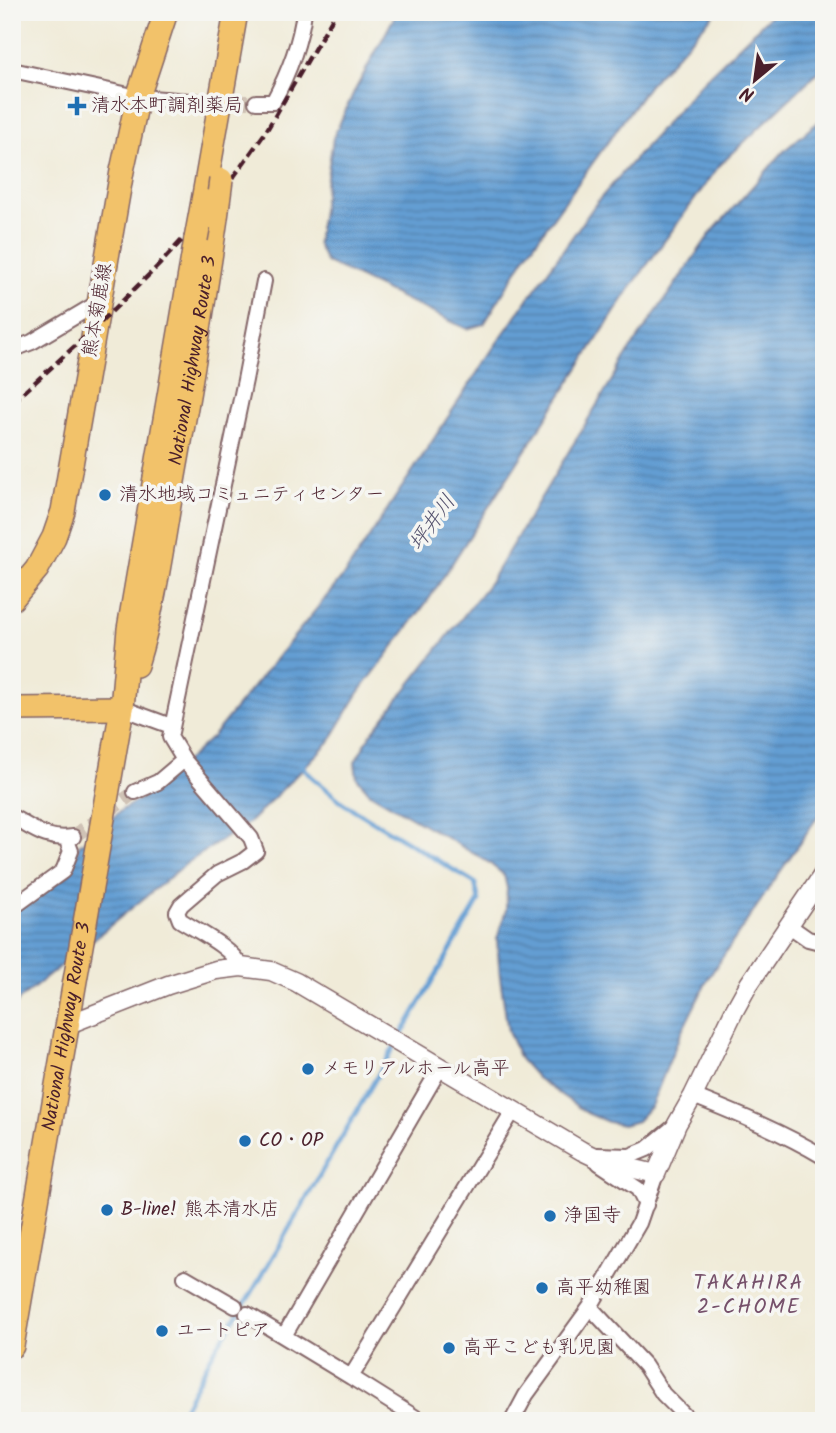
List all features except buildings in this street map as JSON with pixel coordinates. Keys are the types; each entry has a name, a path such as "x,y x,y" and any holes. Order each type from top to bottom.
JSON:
{"main road":[{"name":"熊本菊鹿線","path":"12,599 37,569 54,537 63,511 122,171 138,97 166,12"},
{"name":"National Highway Route 3","path":"122,708 145,636 199,335 209,209 236,12"},
{"name":"National Highway Route 3","path":"12,1346 122,708 129,629 196,239 221,180 252,12"},
{"path":"12,709 122,708"}],"street":[{"path":"256,102 273,102 301,34 304,12"},
{"path":"12,70 138,97 202,102"},
{"path":"241,967 237,958 229,951 180,920 177,912 181,905 217,874 256,851 251,838 188,764 170,737 264,281"},
{"path":"12,350 32,342 101,301"},
{"path":"122,708 171,726"},
{"path":"135,792 188,764"},
{"path":"12,817 44,835 59,839 70,838 71,851 64,871 12,908"},
{"path":"512,1421 526,1395 590,1307 639,1223 677,1124 744,993 824,873"},
{"path":"788,925 808,939 824,943"},
{"path":"69,1024 202,974 241,967 271,971 296,982 582,1151 638,1189 646,1205"},
{"path":"284,1336 440,1068"},
{"path":"693,1096 797,1141 824,1157"},
{"path":"351,1377 513,1111"},
{"path":"582,1151 598,1155 630,1156 647,1149 677,1124"},
{"path":"582,1151 605,1162 656,1174"},
{"path":"185,1277 421,1421"},
{"path":"590,1307 645,1366 663,1394 690,1421"}],"water":[{"path":"397,12 716,12 649,85 527,254 484,324 467,329 326,262 317,243 333,138"},
{"name":"坪井川","path":"774,12 824,12 824,66 719,166 631,287 429,599 358,694 329,742 251,821 187,863 19,1000 12,1009 12,913 69,874 79,845 123,809 155,790 213,736 345,574 494,347 597,202 700,84"},
{"path":"824,117 824,807 709,977 680,1035 651,1106 637,1121 623,1125 608,1122 587,1113 537,1078 520,1059 508,1031 497,939 506,910 507,888 504,875 488,862 370,793 357,778 355,762 371,734 490,582 630,350 710,234 785,150"}],"waterway":[{"path":"301,764 343,803 475,883 479,901 399,1039"},
{"path":"177,1421 214,1351 251,1294 394,1047"}],"tunnel":[{"path":"213,102 256,102"},
{"path":"73,837 135,792"}],"railway":[{"path":"12,403 96,327 159,265 212,207 265,133 336,12"}],"place":[{"name":"清水本町調剤薬局","path":"77,106"},
{"name":"清水地域コミュニティセンター","path":"105,495"},
{"name":"メモリアルホール高平","path":"308,1069"},
{"name":"CO・OP","path":"245,1141"},
{"name":"B-line! 熊本清水店","path":"107,1210"},
{"name":"浄国寺","path":"550,1216"},
{"name":"高平幼稚園","path":"542,1288"},
{"name":"ユートピア","path":"162,1331"},
{"name":"高平こども乳児園","path":"449,1348"}],"district":[{"name":"TAKAHIRA 2-CHOME","path":"749,1295"}]}
